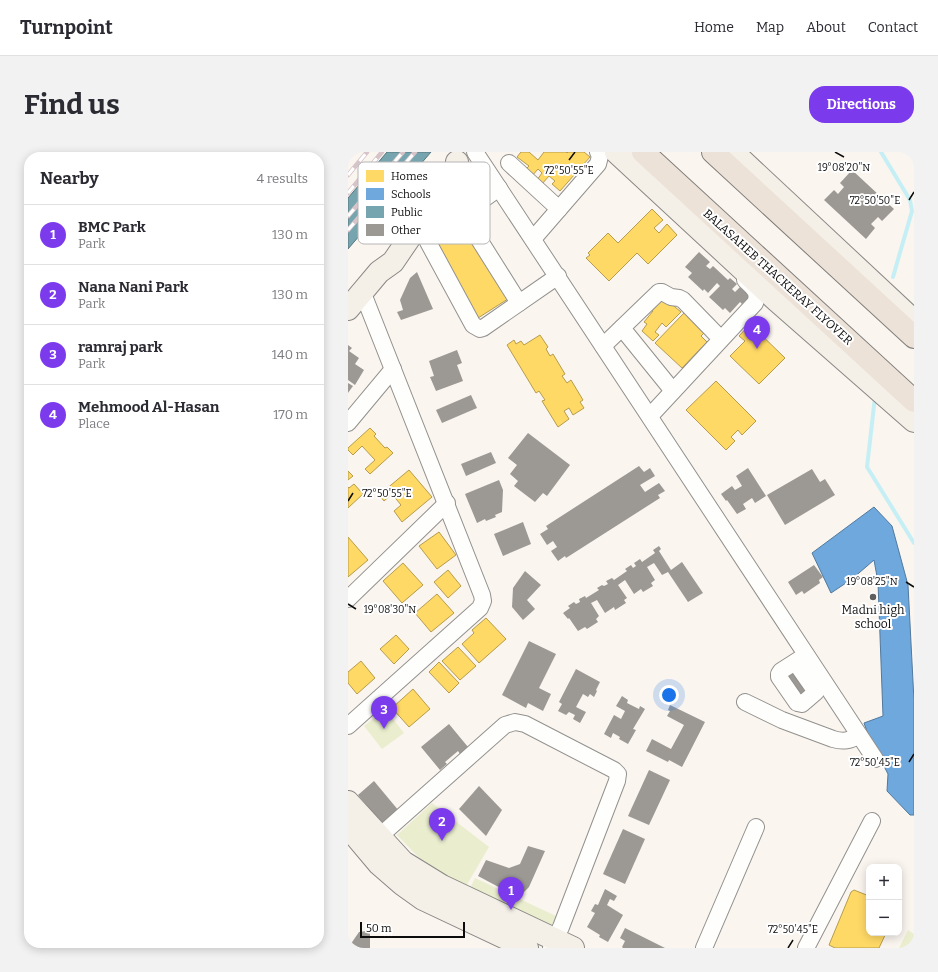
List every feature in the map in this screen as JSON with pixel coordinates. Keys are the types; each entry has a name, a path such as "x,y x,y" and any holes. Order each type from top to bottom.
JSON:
{"main road":[{"name":"BALASAHEB THACKERAY FLYOVER","path":"643,152 914,401"},
{"path":"713,152 914,337"}],"street":[{"path":"533,239 598,164 600,156 598,152"},
{"path":"616,152 776,300 914,421"},
{"path":"733,152 914,321"},
{"path":"509,163 559,209"},
{"path":"490,179 499,188 650,416 801,658 875,759"},
{"path":"490,194 499,188"},
{"path":"348,309 379,272 393,262 405,244"},
{"path":"429,244 473,325 480,329 558,276"},
{"path":"482,244 519,303"},
{"path":"650,416 755,303 757,298 757,293 755,290 705,244"},
{"path":"351,716 480,608 483,601 447,503 362,291"},
{"path":"603,346 659,292 683,300 721,339"},
{"path":"622,328 673,391"},
{"path":"348,423 393,369"},
{"path":"348,598 447,503"},
{"path":"745,702 782,720 833,739 847,741 859,736"},
{"path":"373,842 505,725 515,722 525,724 614,770 618,774 617,781 560,945 498,923"},
{"path":"348,802 373,842"},
{"path":"806,948 872,821"},
{"path":"348,827 498,923 527,948"},
{"path":"704,948 756,827"}],"green space":[{"path":"385,709 404,733 382,749 364,726"},
{"path":"432,803 489,847 465,888 424,863 397,835"},
{"path":"475,878 558,917 547,941 463,902"},
{"path":"908,930 914,934 914,948 899,948"}],"building: Homes":[{"path":"521,152 529,152 538,160 544,152 584,152 590,157 560,191 552,184 555,181 549,176 542,184 537,180 542,173 538,169 532,176 525,170 529,166 517,157"},
{"path":"652,209 663,220 654,228 659,233 667,224 677,235 648,264 637,253 609,281 586,258 590,255 588,253 608,233 618,243"},
{"path":"432,244 478,244 511,297 478,318"},
{"path":"662,296 681,312 666,327 662,323 655,332 659,335 653,341 642,331 647,324 644,322 653,311 650,310"},
{"path":"684,313 704,333 701,336 707,342 682,368 655,343"},
{"path":"750,324 785,358 759,384 730,356 745,341 739,336"},
{"path":"540,335 548,347 546,349 550,356 553,354 565,374 562,376 567,383 571,380 583,400 580,402 584,408 573,415 569,408 564,411 569,419 558,427 542,401 545,400 539,391 536,393 507,345 514,340 516,344 521,341 524,345"},
{"path":"716,381 756,421 742,435 738,430 731,437 735,441 726,450 686,410"},
{"path":"370,428 376,434 374,436 385,448 387,447 393,453 370,474 365,469 375,460 362,446 353,455 348,448"},
{"path":"409,470 432,497 402,522 394,511 401,505 392,494 384,501 379,495"},
{"path":"348,471 353,476 348,480"},
{"path":"354,484 363,494 348,508 348,487 349,488"},
{"path":"439,532 456,555 437,569 419,546"},
{"path":"348,537 368,560 348,577"},
{"path":"403,563 423,585 402,603 383,581"},
{"path":"448,570 461,586 448,598 434,582"},
{"path":"437,594 454,613 431,632 415,613"},
{"path":"486,618 506,639 479,663 462,644 474,633 472,630"},
{"path":"396,635 409,649 394,664 380,649"},
{"path":"458,647 476,666 460,680 442,661"},
{"path":"361,661 375,678 357,694 348,683 348,672"},
{"path":"439,662 459,683 449,693 429,672"},
{"path":"413,689 430,709 409,727 392,708"},
{"path":"854,890 866,895 866,936 885,936 879,948 835,948 829,945 851,892"}],"building: Schools":[{"name":"Madni high school","path":"874,507 892,526 908,585 914,701 914,815 910,815 887,791 888,774 869,737 864,723 883,716 878,582 874,560 852,579 831,593 812,553"}],"building: Public":[{"path":"387,152 431,152 422,162 379,162"},
{"path":"358,186 358,237 348,249 348,198"}],"building: Other":[{"path":"852,170 894,209 882,221 878,217 871,224 875,228 866,239 824,200 834,190 838,194 844,187 840,183"},
{"path":"699,252 710,262 706,266 710,269 713,266 728,280 730,278 737,284 732,289 735,292 740,287 750,296 742,304 740,302 730,313 725,308 723,310 709,297 720,286 717,283 708,293 704,289 703,291 688,277 692,273 685,267"},
{"path":"417,272 433,309 401,320 397,312 403,310 400,300 410,278"},
{"path":"348,345 352,348 349,351 359,358 355,364 364,370 355,385 348,380"},
{"path":"457,350 462,363 457,365 463,381 436,391 430,377 434,376 429,361"},
{"path":"348,383 353,386 348,393"},
{"path":"471,395 477,408 442,423 436,410"},
{"path":"528,433 570,465 547,496 543,493 535,502 514,486 518,481 510,474 517,465 508,458"},
{"path":"491,452 496,463 466,476 461,464"},
{"path":"639,466 644,472 650,468 655,476 640,485 645,492 659,483 665,491 658,495 660,498 566,558 565,556 558,561 551,551 557,547 553,541 547,545 540,534 548,529 546,526"},
{"path":"748,468 766,496 755,503 752,498 743,504 746,509 737,514 721,494 732,486 735,490 742,486 736,476"},
{"path":"812,469 820,482 825,479 835,495 785,525 767,495"},
{"path":"499,480 503,490 502,512 495,515 496,517 486,521 485,519 477,523 465,494"},
{"path":"523,522 531,544 503,556 494,534"},
{"path":"659,546 661,549 659,551 671,570 682,562 703,593 688,602 668,572 662,575 654,563 647,567 655,580 651,583 653,586 643,592 641,589 634,594 625,580 618,585 627,598 624,600 626,603 615,610 614,607 605,613 597,600 591,603 599,616 596,619 598,622 587,629 585,627 578,631 569,618 568,619 563,613 570,608 568,606 574,602 576,604 580,602 579,599 585,596 586,598 599,590 597,588 608,584 606,581 612,578 614,580 627,571 625,569 631,565 633,568 636,566 634,563 640,559 642,562 655,553 653,550"},
{"path":"814,565 823,577 819,580 820,583 804,594 802,591 796,595 788,582"},
{"path":"525,571 541,585 527,600 535,609 523,620 512,607 513,588"},
{"path":"529,641 556,654 539,688 551,694 543,711 528,703 526,708 502,695"},
{"path":"795,666 812,692 800,700 782,674"},
{"path":"576,669 600,682 594,697 590,694 588,697 583,694 576,707 586,712 580,723 573,719 575,715 569,712 566,715 558,711 562,704 559,702"},
{"path":"622,696 628,700 627,703 639,709 640,706 645,709 633,729 636,730 628,744 619,739 620,737 613,733 611,738 604,734 614,715 621,719 625,711 616,706"},
{"path":"670,705 705,722 682,767 646,751 652,739 671,749 684,725 667,716 670,711 668,710"},
{"path":"449,724 468,747 460,754 458,751 445,762 447,764 440,770 421,747"},
{"path":"649,770 670,780 649,825 628,816"},
{"path":"374,781 399,811 382,824 358,795"},
{"path":"479,786 502,810 486,836 459,809"},
{"path":"623,829 645,839 625,884 603,874"},
{"path":"528,846 545,851 529,887 524,892 518,895 508,892 478,876 486,860 509,868 520,864"},
{"path":"605,889 617,896 614,901 610,899 607,905 623,915 608,942 587,927 595,913 591,911 595,904 598,905"},
{"path":"625,928 665,948 623,948 622,947 625,941 620,938"},
{"path":"366,931 370,934 370,948 348,948 359,932"}],"waterway":[{"path":"881,152 910,200 912,211 893,277"},
{"path":"875,397 867,467 914,543"}],"railway":[{"path":"348,158 353,152"},
{"path":"359,162 367,152"},
{"path":"374,162 382,152"},
{"path":"394,162 403,152"},
{"path":"406,162 415,152"},
{"path":"348,175 358,163"},
{"path":"348,193 358,181"},
{"path":"348,216 358,204"},
{"path":"348,230 358,218"}],"place":[{"name":"Mehmood Al-Hasan","path":"757,349"},
{"name":"Madni high school","path":"873,597"},
{"name":"ramraj park","path":"384,729"},
{"name":"Nana Nani Park","path":"442,841"},
{"name":"BMC Park","path":"511,910"}]}
